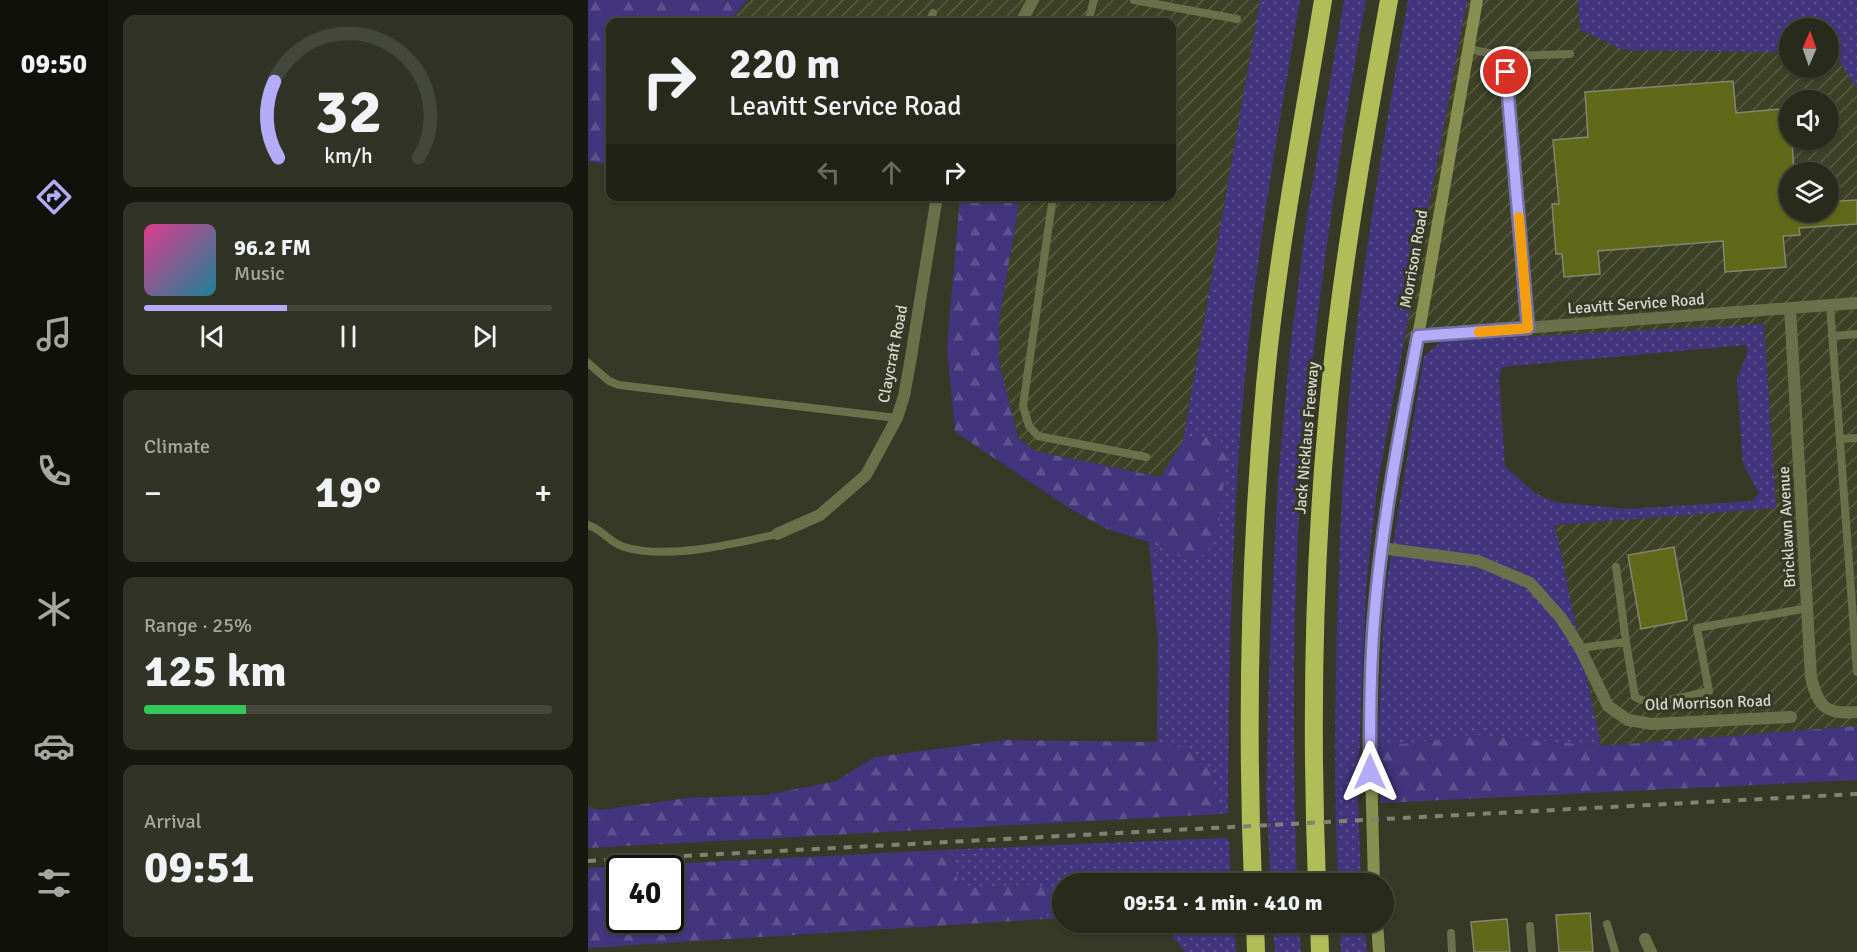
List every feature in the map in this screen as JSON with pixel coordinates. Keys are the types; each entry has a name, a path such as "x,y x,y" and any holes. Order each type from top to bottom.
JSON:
{"highway":[{"path":"1253,873 1248,713 1253,561 1265,385 1283,240 1323,0"},
{"name":"Jack Nicklaus Freeway","path":"1317,873 1313,719 1318,545 1327,422 1354,198 1389,0"},
{"path":"1255,933 1256,952"},
{"path":"1319,933 1320,952"}],"street":[{"path":"1023,18 1033,0"},
{"name":"Morrison Road","path":"1374,873 1370,725 1375,609 1381,549 1477,0"},
{"name":"Claycraft Road","path":"777,534 820,515 866,476 897,418 910,363 936,201"},
{"name":"Leavitt Service Road","path":"1418,336 1857,303"},
{"name":"Bricklawn Avenue","path":"1790,308 1811,677 1815,697 1826,708 1848,713 1857,712"},
{"name":"Old Morrison Road","path":"1381,549 1478,561 1530,583 1561,618 1580,648 1608,706 1628,720 1652,724 1791,717"},
{"path":"1378,933 1379,952"},
{"path":"1645,939 1651,952"}],"lane":[{"path":"1089,18 1094,0"},
{"path":"1134,0 1237,19"},
{"path":"931,18 933,13"},
{"path":"1468,49 1504,56 1570,54"},
{"path":"1504,56 1528,328"},
{"path":"1052,201 1023,406 1029,426 1038,436 1146,457"},
{"path":"1830,305 1857,672"},
{"path":"1832,336 1857,334"},
{"path":"588,363 609,381 619,385 897,418"},
{"path":"1840,439 1857,438"},
{"path":"588,525 595,527 616,544 642,551 728,546 777,534"},
{"path":"1616,567 1635,696 1639,700 1654,702 1709,692 1697,628 1808,608"},
{"path":"1580,648 1626,642"},
{"path":"1607,924 1615,952"},
{"path":"1530,926 1532,952"},
{"path":"1451,933 1452,952"}],"shaded area":[{"path":"748,0 1260,0 1183,441 1160,477 1035,451 1018,438 999,362 999,321 1019,201 1176,201 1176,18 732,18"},
{"path":"1467,0 1578,0 1580,30 1624,50 1779,52 1779,78 1839,78 1839,60 1857,89 1857,726 1601,746 1555,525 1776,508 1764,325 1404,343"}],"green space":[{"path":"588,0 748,0 732,18 606,18 606,164 588,161"},
{"path":"1260,0 1300,0 1260,246 1244,388 1235,509 1228,813 1220,814 1209,768 1185,749 1157,742 1158,641 1149,542 1188,558 1202,436 1183,441"},
{"path":"1344,0 1366,0 1328,235 1303,452 1294,643 1297,873 1270,873 1266,792 1278,481 1290,349 1308,209"},
{"path":"1408,0 1467,0 1378,482 1366,587 1358,803 1361,873 1338,873 1335,786 1336,657 1344,467 1354,348 1388,116"},
{"path":"1578,0 1857,0 1857,89 1839,60 1839,18 1779,18 1779,52 1624,50 1580,30"},
{"path":"960,201 1019,201 999,321 999,362 1018,438 1035,451 1160,477 1183,441 1202,436 1220,439 1227,457 1217,538 1204,555 1188,558 1149,542 1107,529 1069,508 955,432 947,347"},
{"path":"1764,324 1776,508 1555,525 1601,746 1474,735 1378,747 1385,592 1424,356 1442,341","holes":["1746,345 1747,354 1737,378 1743,464 1759,493 1752,501 1627,509 1554,502 1535,493 1505,466 1499,376 1502,367"]},
{"path":"1857,726 1857,780 1381,803 1378,747 1474,735 1601,746"},
{"path":"1006,740 1157,742 1185,749 1209,768 1220,814 588,848 588,807 600,810 688,798 767,795 836,781 875,757"},
{"path":"1223,838 1229,839 1231,873 1052,873 1052,919 1045,919 1049,909 1036,885 972,887 958,882 952,855 943,850"},
{"path":"943,850 952,855 958,882 972,887 1036,885 1047,888 1049,909 1045,919 588,948 588,868 606,867 606,933 684,933 684,863"},
{"path":"1176,933 1235,933 1236,952 1185,952 1173,937"},
{"path":"1274,933 1300,933 1301,952 1275,952"},
{"path":"1340,933 1365,933 1367,952 1341,952"}],"building":[{"path":"1733,81 1736,113 1779,109 1779,150 1793,150 1793,162 1779,162 1779,222 1839,222 1839,201 1857,200 1857,224 1799,228 1800,235 1783,236 1786,267 1725,272 1723,241 1598,251 1600,274 1564,277 1562,254 1556,254 1552,204 1559,204 1553,140 1588,137 1585,92"},
{"path":"1674,547 1687,620 1641,629 1628,555"},
{"path":"1590,913 1593,952 1559,952 1556,915"},
{"path":"1507,919 1510,952 1474,952 1471,922"}],"railway":[{"path":"588,861 1857,794"}],"slow traffic":[{"path":"1479,332 1528,328 1519,217"}],"route":[{"path":"1370,772 1372,666 1381,549 1418,336 1528,328 1506,72"}]}
